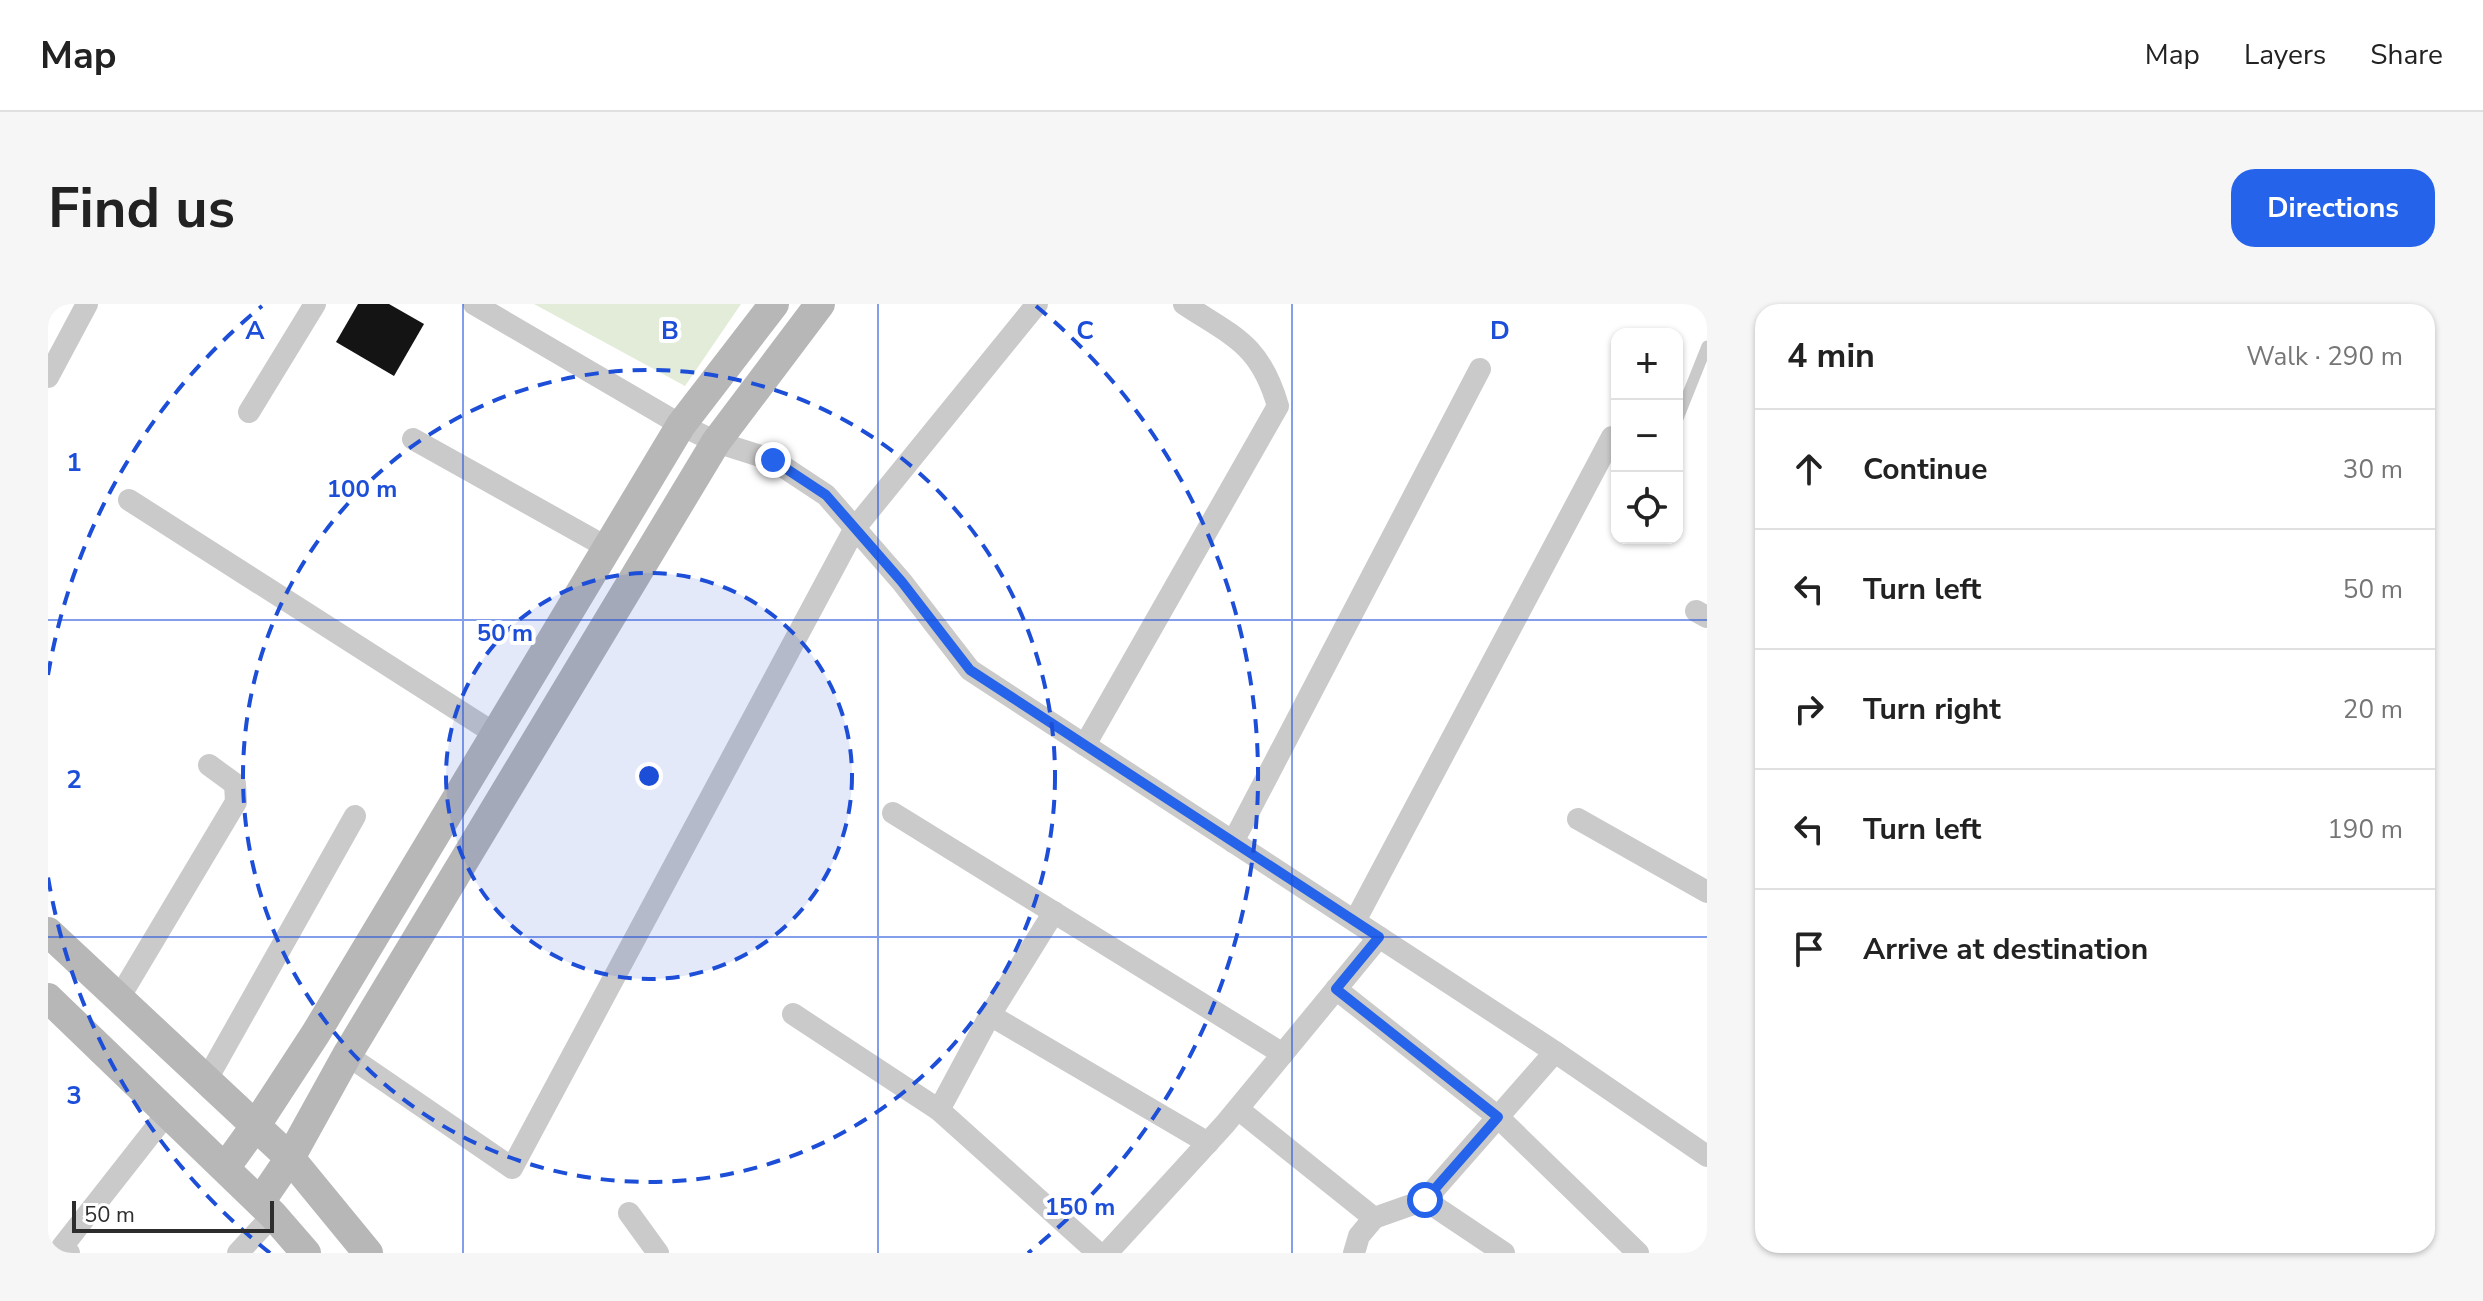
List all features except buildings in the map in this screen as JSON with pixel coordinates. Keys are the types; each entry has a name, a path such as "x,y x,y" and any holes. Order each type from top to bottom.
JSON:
{"street":[{"path":"48,377 87,304"},
{"path":"249,412 315,304"},
{"path":"474,304 681,425 716,442 773,460 826,495 902,582 970,670 1555,1052 1707,1156"},
{"path":"225,1168 256,1125 497,735 681,425 774,304"},
{"path":"238,1253 267,1208 290,1158 347,1055 716,442 820,304"},
{"path":"347,1055 512,1168 855,528 1037,304"},
{"path":"1085,745 1278,406 1270,378 1249,347 1184,304"},
{"path":"1233,842 1480,369"},
{"path":"413,439 608,548"},
{"path":"1355,921 1611,439"},
{"path":"129,500 497,735"},
{"path":"119,998 236,802 235,784 209,765"},
{"path":"893,813 1283,1054"},
{"path":"207,1079 355,816"},
{"path":"1578,819 1707,892"},
{"path":"939,1110 990,1015 1054,912"},
{"path":"48,932 290,1158 368,1253"},
{"path":"793,1014 939,1110 1113,1250 1238,1109 1379,937"},
{"path":"1336,989 1498,1117 1638,1253"},
{"path":"48,998 267,1208 306,1253"},
{"path":"990,1015 1208,1143"},
{"path":"1354,1253 1359,1236 1374,1218 1425,1200 1555,1052"},
{"path":"1238,1109 1374,1218"},
{"path":"69,1253 62,1247 168,1112"},
{"path":"1425,1200 1504,1253"},
{"path":"629,1213 658,1253"}],"lane":[{"path":"1683,406 1707,346"}],"green space":[{"path":"534,304 741,304 685,386"}],"route":[{"path":"773,460 826,495 902,582 970,670 1379,937 1336,989 1498,1117 1425,1200"}]}
